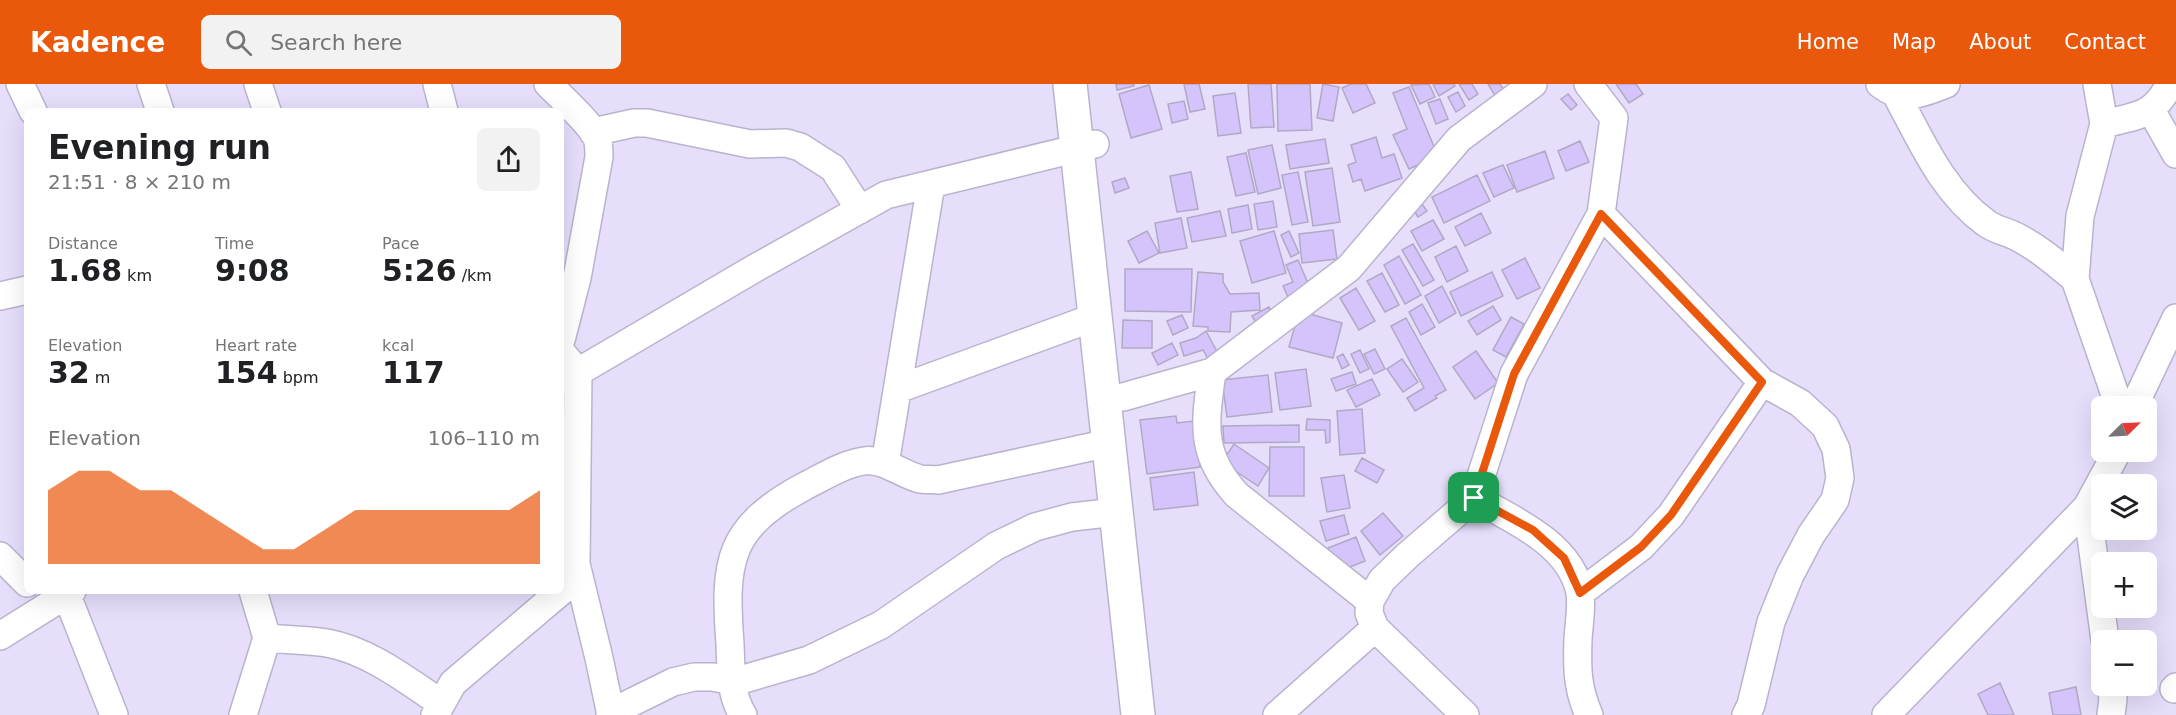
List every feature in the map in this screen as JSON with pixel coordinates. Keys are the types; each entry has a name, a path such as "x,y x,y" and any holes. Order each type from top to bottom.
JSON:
{"street":[{"path":"20,84 32,108"},
{"path":"151,84 159,108"},
{"path":"258,84 266,108"},
{"path":"437,84 443,108"},
{"path":"548,84 593,132 597,139 599,157 578,278 564,329"},
{"path":"1070,84 1086,146 1123,397 1157,715"},
{"path":"1089,84 1086,146 1095,317 1138,715"},
{"path":"1123,397 1212,372 1349,268 1459,139 1533,84"},
{"path":"1465,715 1375,628 1369,613 1370,601 1382,580 1474,498 1514,374 1601,214 1614,118 1588,84"},
{"path":"1888,89 1910,95 1924,93 1946,84"},
{"path":"2097,84 2104,124 2080,216 2076,279 2116,396"},
{"path":"2104,124 2151,110 2163,98 2170,84"},
{"path":"1888,89 1939,173 1963,204 1988,224 2041,250 2076,279"},
{"path":"2151,110 2176,154"},
{"path":"593,132 634,123 647,123 750,144 786,143 800,147 833,168 860,210"},
{"path":"570,377 886,195 1086,146"},
{"path":"885,464 930,184"},
{"path":"1601,214 1762,382 1800,403 1825,426 1836,449 1840,478 1835,500 1811,535 1790,575 1771,622 1751,705 1746,715"},
{"path":"0,296 24,291"},
{"path":"898,389 1095,317"},
{"path":"2139,396 2176,318"},
{"path":"564,360 570,377 576,564 610,714 673,682 694,677 713,677 732,681 758,676 810,660 881,625 996,546 1035,527 1072,517 1116,512"},
{"path":"1212,372 1206,416 1208,445 1214,464 1226,484 1370,601"},
{"path":"1580,593 1641,547 1671,515 1762,382"},
{"path":"743,715 732,681 728,613 730,574 734,553 744,533 756,518 782,499 836,470 865,460 885,464 921,479 938,480 1109,443"},
{"path":"1886,715 2087,507 2112,462"},
{"path":"1474,498 1533,530 1564,558 1580,593 1578,678 1580,696 1589,715"},
{"path":"2087,507 2104,630"},
{"path":"0,556 24,580"},
{"path":"564,589 579,576"},
{"path":"243,715 267,638 254,594"},
{"path":"267,638 328,644 359,653 394,671 438,709 453,683 558,594"},
{"path":"0,636 56,595 114,715"},
{"path":"1277,715 1375,628"},
{"path":"2111,715 2113,696"}],"building":[{"path":"1116,84 1134,84 1134,86 1117,90"},
{"path":"1184,84 1199,84 1205,109 1190,112"},
{"path":"1248,84 1271,84 1274,127 1251,128"},
{"path":"1277,84 1310,84 1312,130 1278,131"},
{"path":"1323,84 1339,87 1333,121 1317,118"},
{"path":"1351,84 1366,84 1375,103 1353,113 1342,88"},
{"path":"1429,84 1435,97 1420,104 1411,85"},
{"path":"1433,84 1454,84 1455,86 1439,96"},
{"path":"1459,84 1472,84 1478,94 1469,100"},
{"path":"1488,84 1500,84 1508,97 1499,102"},
{"path":"1616,84 1636,84 1643,94 1629,103"},
{"path":"1149,85 1162,129 1131,138 1119,94"},
{"path":"1409,87 1438,156 1409,169 1393,135 1407,129 1393,93"},
{"path":"1458,92 1465,106 1456,112 1448,97"},
{"path":"1235,93 1241,133 1218,136 1213,96"},
{"path":"1568,94 1577,105 1571,110 1561,99"},
{"path":"1440,99 1448,119 1436,124 1428,103"},
{"path":"1184,101 1188,119 1172,123 1168,104"},
{"path":"1376,137 1382,158 1394,154 1402,178 1365,191 1361,179 1353,182 1348,165 1356,162 1351,145"},
{"path":"1325,139 1329,163 1290,169 1286,145"},
{"path":"1580,141 1589,162 1566,171 1558,151"},
{"path":"1272,145 1281,188 1258,194 1248,150"},
{"path":"1545,151 1554,178 1517,192 1507,165"},
{"path":"1246,153 1255,192 1236,196 1227,157"},
{"path":"1503,165 1514,188 1494,197 1483,173"},
{"path":"1332,168 1340,222 1313,226 1305,172"},
{"path":"1191,172 1198,209 1177,212 1170,176"},
{"path":"1298,172 1308,222 1292,225 1282,175"},
{"path":"1477,175 1490,201 1444,223 1432,197"},
{"path":"1125,178 1129,188 1115,193 1112,182"},
{"path":"1273,201 1277,227 1258,230 1254,204"},
{"path":"1420,201 1427,211 1418,217 1411,206"},
{"path":"1248,205 1252,229 1232,233 1228,209"},
{"path":"1220,211 1226,236 1192,242 1187,218"},
{"path":"1481,213 1491,233 1465,246 1455,227"},
{"path":"1181,218 1187,248 1160,253 1155,223"},
{"path":"1433,220 1444,239 1422,251 1411,231"},
{"path":"1333,230 1337,259 1302,263 1299,234"},
{"path":"1147,231 1159,253 1139,263 1128,241"},
{"path":"1274,231 1286,273 1252,283 1240,241"},
{"path":"1289,231 1299,253 1291,257 1281,235"},
{"path":"1413,244 1434,280 1423,286 1402,250"},
{"path":"1456,246 1468,271 1447,282 1435,257"},
{"path":"1399,256 1421,295 1405,304 1384,265"},
{"path":"1525,258 1540,288 1517,299 1502,270"},
{"path":"1298,260 1310,288 1288,297 1283,286 1293,282 1286,265"},
{"path":"1125,269 1192,269 1191,312 1125,311"},
{"path":"1198,272 1223,274 1223,282 1230,294 1259,293 1260,310 1231,312 1230,332 1208,331 1208,327 1193,326"},
{"path":"1492,272 1503,296 1461,316 1450,292"},
{"path":"1382,273 1399,305 1385,312 1367,281"},
{"path":"1442,286 1456,313 1439,323 1425,296"},
{"path":"1356,288 1375,321 1359,330 1340,298"},
{"path":"1422,304 1435,327 1421,335 1409,312"},
{"path":"1493,306 1501,320 1477,335 1468,321"},
{"path":"1269,307 1274,316 1257,324 1252,316"},
{"path":"1299,311 1342,323 1333,358 1289,347"},
{"path":"1182,315 1188,328 1173,335 1167,321"},
{"path":"1511,317 1524,324 1506,357 1493,350"},
{"path":"1406,318 1446,390 1415,411 1407,398 1424,388 1391,326"},
{"path":"1123,320 1152,321 1152,348 1122,348"},
{"path":"1206,331 1221,359 1211,364 1203,350 1184,356 1180,343 1196,338"},
{"path":"1172,343 1178,355 1158,365 1152,353"},
{"path":"1375,349 1385,369 1374,374 1364,354"},
{"path":"1360,350 1369,369 1360,373 1351,354"},
{"path":"1476,351 1498,383 1475,399 1453,367"},
{"path":"1343,354 1349,365 1342,369 1337,357"},
{"path":"1402,359 1418,382 1403,392 1387,369"},
{"path":"1306,369 1311,406 1280,410 1275,373"},
{"path":"1352,372 1356,384 1336,391 1331,379"},
{"path":"1268,375 1272,412 1227,417 1222,380"},
{"path":"1372,379 1380,395 1356,407 1347,390"},
{"path":"1362,409 1365,453 1340,455 1337,411"},
{"path":"1176,416 1177,423 1194,421 1200,467 1147,474 1140,420"},
{"path":"1307,419 1330,420 1330,442 1326,443 1325,430 1306,430"},
{"path":"1299,425 1299,442 1224,443 1223,426"},
{"path":"1234,444 1269,468 1258,486 1222,462"},
{"path":"1270,447 1304,447 1304,496 1269,496"},
{"path":"1362,458 1384,470 1377,483 1355,471"},
{"path":"1194,472 1198,505 1154,510 1150,478"},
{"path":"1344,475 1350,508 1327,512 1321,478"},
{"path":"1383,513 1403,536 1380,555 1361,531"},
{"path":"1344,515 1349,534 1326,541 1320,521"},
{"path":"1356,537 1365,561 1337,572 1328,548"},
{"path":"2000,683 2014,715 1988,715 1978,694"},
{"path":"2076,687 2081,715 2053,715 2049,693"}],"route":[{"path":"1601,214 1762,382 1671,515 1641,547 1580,593 1564,558 1533,530 1474,498 1514,374 1601,214"}]}
